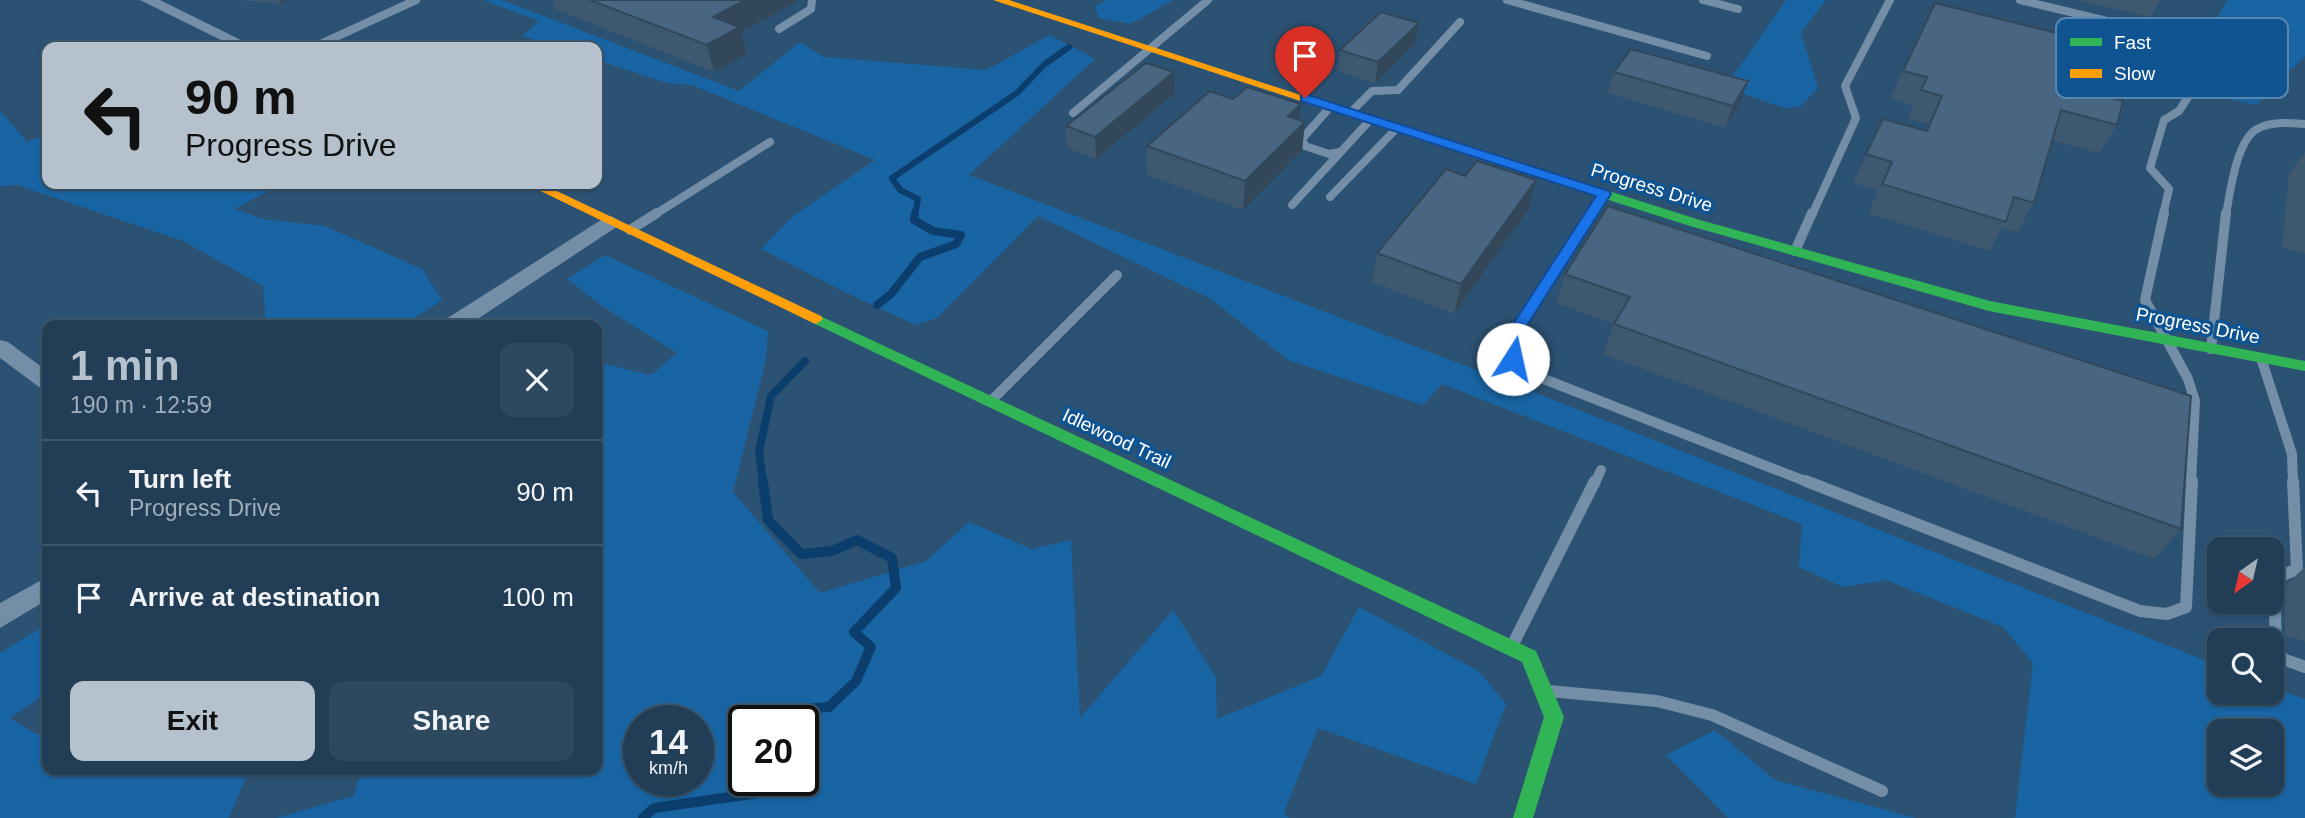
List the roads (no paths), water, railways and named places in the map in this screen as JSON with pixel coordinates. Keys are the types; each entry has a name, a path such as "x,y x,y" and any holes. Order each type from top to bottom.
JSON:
{"street":[{"name":"Progress Drive","path":"998,0 1604,194 1989,306 2305,366"},
{"path":"156,1 237,42"},
{"name":"Idlewood Trail","path":"542,189 1529,657 1554,717 1523,818"},
{"path":"461,320 620,226"},
{"path":"0,347 42,378"},
{"path":"0,617 42,590"}],"lane":[{"path":"325,42 416,0"},
{"path":"779,29 811,9 812,0"},
{"path":"1073,113 1208,0"},
{"path":"1507,0 1707,56"},
{"path":"1703,0 1738,9"},
{"path":"1795,251 1856,118 1845,86 1890,0"},
{"path":"2020,0 2095,18"},
{"path":"1350,113 1372,91 1398,90 1460,22"},
{"path":"1604,194 1509,341 1513,359 1531,374 2140,611 2167,614 2186,607 2195,401 2188,379 2145,300 2169,190 2150,168 2164,120 2179,111 2187,98"},
{"path":"1331,106 1302,139 1305,146 1329,154 1340,152"},
{"path":"1292,205 1371,119"},
{"path":"2211,349 2235,161 2252,132 2262,126 2282,122 2305,124"},
{"path":"1330,197 1397,128"},
{"path":"620,226 770,142"},
{"path":"990,401 1117,275"},
{"path":"2261,358 2284,424 2292,467 2297,569 2274,579 2276,646 2283,659 2305,667"},
{"path":"1511,648 1601,470"},
{"path":"1543,691 1657,701 1712,715 1882,791"}],"waterway":[{"path":"915,215 918,199 900,190 892,178 1017,93 1045,64 1069,47"},
{"path":"877,305 891,294 920,257 956,244 961,235 933,231 914,220 915,213"},
{"path":"763,483 759,452 771,396 805,361"},
{"path":"763,481 768,520 801,554 832,551 857,540 892,558 896,588 854,632 871,647 856,681 829,707 819,708"},
{"path":"643,818 654,808 737,796"}]}
